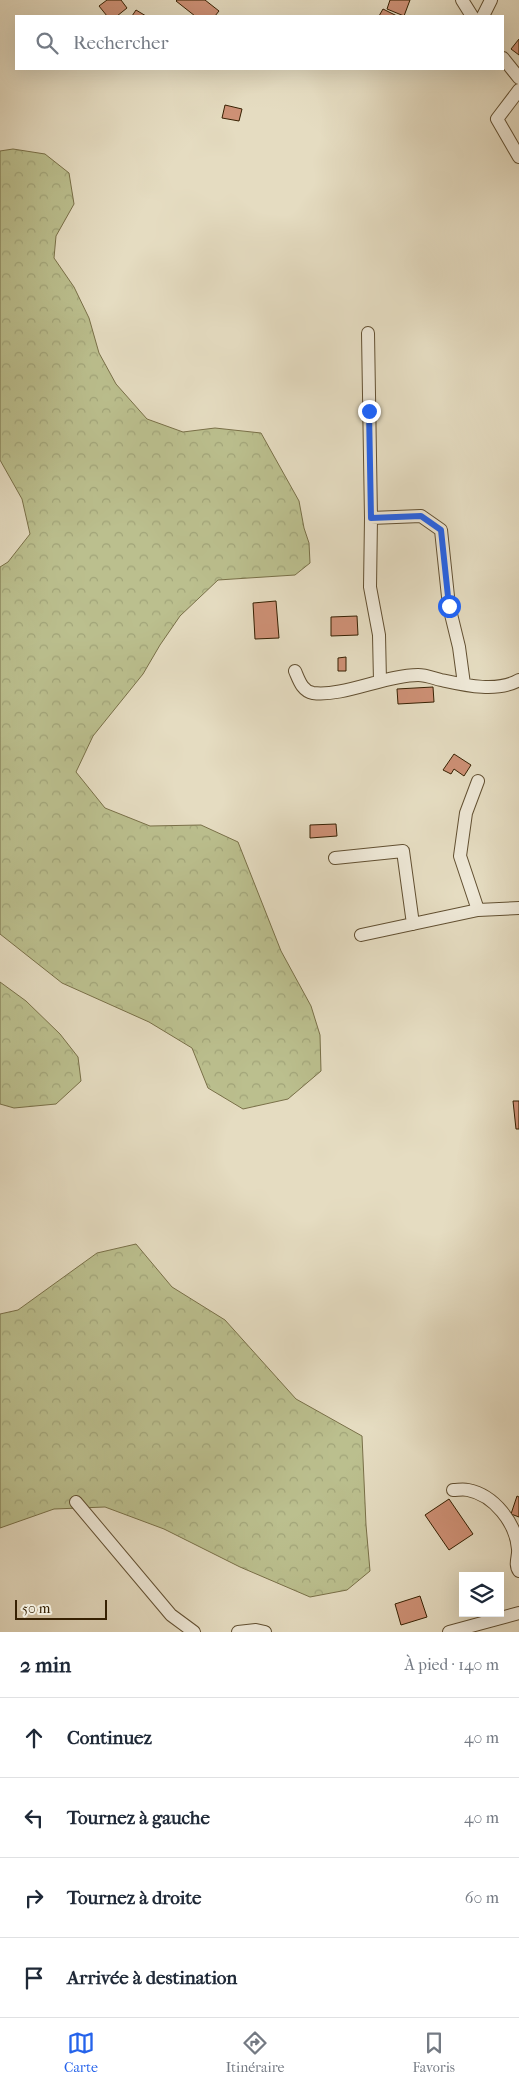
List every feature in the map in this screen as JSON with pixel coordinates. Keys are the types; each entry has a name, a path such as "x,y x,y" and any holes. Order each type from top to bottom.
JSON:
{"street":[{"path":"462,0 471,15"},
{"path":"484,15 491,0"},
{"path":"504,59 519,78"},
{"path":"519,90 497,119 519,157"},
{"path":"368,332 371,518 370,587 380,635 380,681"},
{"path":"371,518 421,516 441,530 449,606 459,647 464,684"},
{"path":"295,671 303,688 312,693 420,675 464,684 495,687 506,686 519,680"},
{"path":"478,781 466,812 460,856 478,910"},
{"path":"335,858 403,851 413,924"},
{"path":"361,935 478,910 519,908"},
{"path":"453,1490 469,1490 491,1501 510,1522 518,1548 516,1567 519,1571"},
{"path":"76,1502 171,1615 194,1632"},
{"path":"449,1632 519,1613"},
{"path":"238,1632 256,1630 266,1632"}],"green space":[{"path":"13,149 45,154 69,173 74,204 56,236 54,258 74,287 89,318 99,353 116,384 147,419 183,432 215,428 261,433 299,501 309,543 310,563 295,575 218,580 180,616 143,674 93,736 76,772 105,808 150,826 201,825 238,842 281,951 311,1006 320,1035 321,1071 288,1099 243,1109 208,1088 192,1048 149,1022 62,983 0,934 0,567 8,562 30,534 22,499 0,460 0,151"},
{"path":"0,982 26,1001 60,1034 78,1057 81,1081 56,1104 14,1108 0,1104"},
{"path":"136,1244 172,1287 225,1320 296,1399 362,1436 370,1571 347,1590 310,1597 240,1567 164,1529 105,1507 54,1509 0,1528 0,1314 18,1310 97,1253"}],"building":[{"path":"107,0 121,0 127,8 118,15 106,15 99,6"},
{"path":"205,0 219,11 216,15 194,15 176,1"},
{"path":"390,0 410,0 404,15 387,9"},
{"path":"383,9 395,15 380,15"},
{"path":"136,10 144,15 133,15"},
{"path":"519,39 519,55 511,49"},
{"path":"225,105 242,109 239,121 222,118"},
{"path":"276,601 279,638 255,639 253,603"},
{"path":"357,616 358,635 331,636 331,617"},
{"path":"346,657 346,671 338,671 338,658"},
{"path":"433,687 434,702 398,704 397,689"},
{"path":"454,754 471,765 464,776 454,769 451,774 443,770"},
{"path":"336,824 337,836 310,838 310,825"},
{"path":"513,1101 519,1101 519,1129 516,1129"},
{"path":"517,1496 519,1497 519,1517 511,1514"},
{"path":"449,1499 473,1534 449,1550 425,1515"},
{"path":"420,1596 427,1617 401,1625 395,1604"}],"route":[{"path":"369,411 371,518 385,519 421,516 441,530 449,606"}]}
